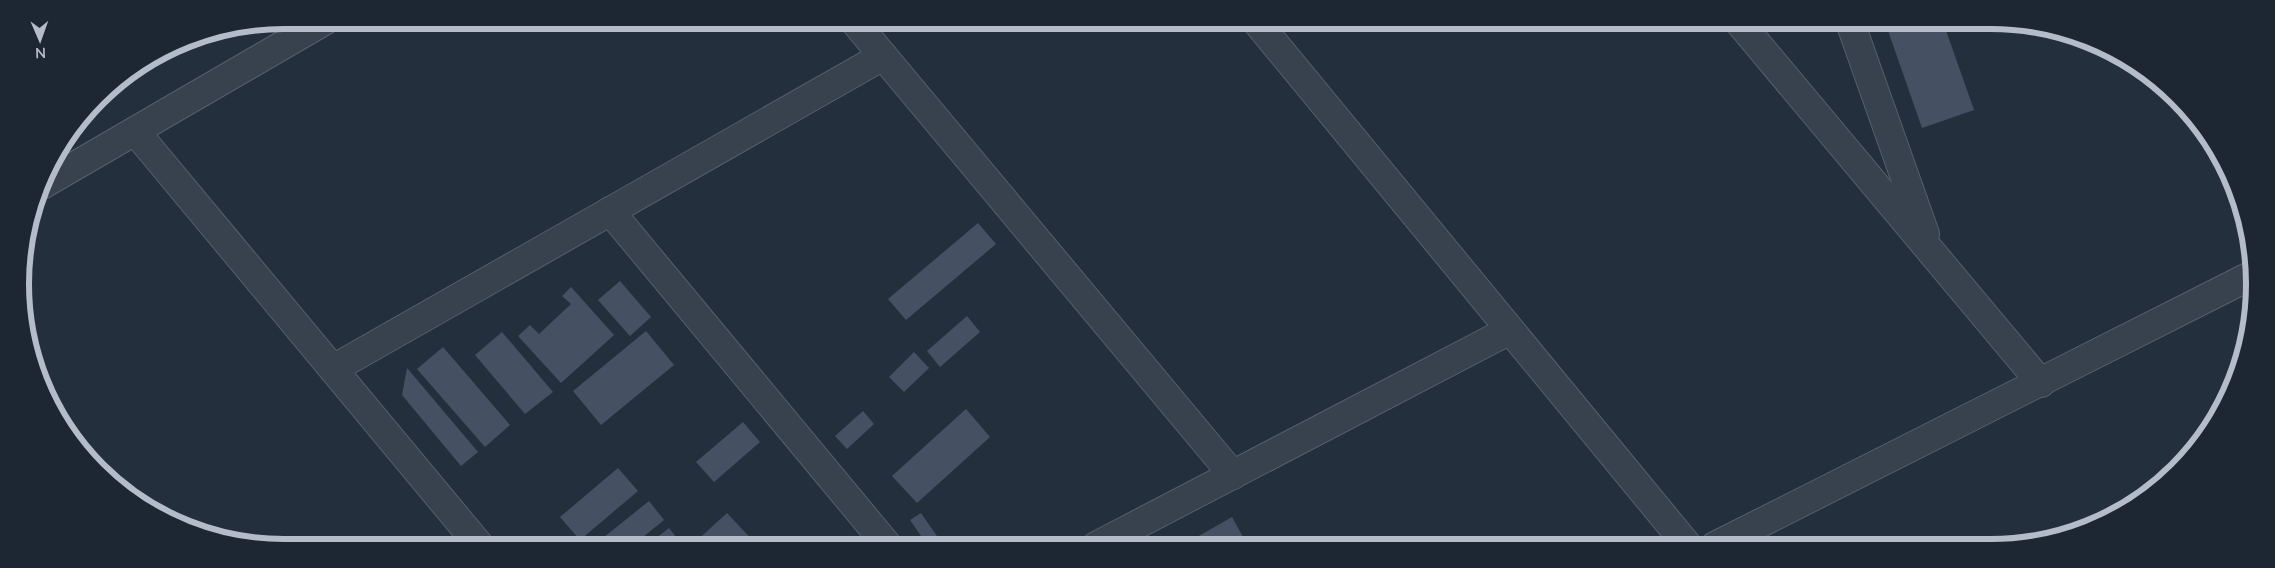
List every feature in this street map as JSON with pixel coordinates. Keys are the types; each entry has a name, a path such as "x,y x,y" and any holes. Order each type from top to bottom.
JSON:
{"street":[{"path":"51,180 311,29"},
{"path":"861,29 1233,475"},
{"path":"1263,29 1682,539"},
{"path":"1745,29 2041,383"},
{"path":"1852,29 1932,252"},
{"path":"333,369 884,56"},
{"path":"135,131 474,539"},
{"path":"610,211 882,539"},
{"path":"1729,539 2246,278"},
{"path":"1110,539 1510,330"}],"building":[{"path":"1887,29 1945,29 1974,110 1922,128"},
{"path":"978,223 996,244 906,320 888,299"},
{"path":"620,281 651,317 630,336 598,300"},
{"path":"571,287 614,335 561,383 518,336 530,325 539,334 571,304 562,296"},
{"path":"967,316 980,332 940,367 927,351"},
{"path":"646,331 674,365 601,425 573,391"},
{"path":"502,332 553,392 525,414 475,355"},
{"path":"443,347 510,425 485,447 417,369"},
{"path":"914,352 929,368 904,392 889,377"},
{"path":"407,368 478,452 461,466 402,395"},
{"path":"966,409 990,437 917,503 892,476"},
{"path":"863,411 874,424 847,449 835,436"},
{"path":"743,422 760,442 714,482 696,462"},
{"path":"618,468 638,491 581,539 560,517"},
{"path":"649,501 664,520 641,539 602,539"},
{"path":"727,513 751,539 698,539"},
{"path":"921,513 939,539 923,539 910,520"},
{"path":"1232,517 1244,539 1198,539 1197,537"},
{"path":"669,528 678,539 655,539"}]}
